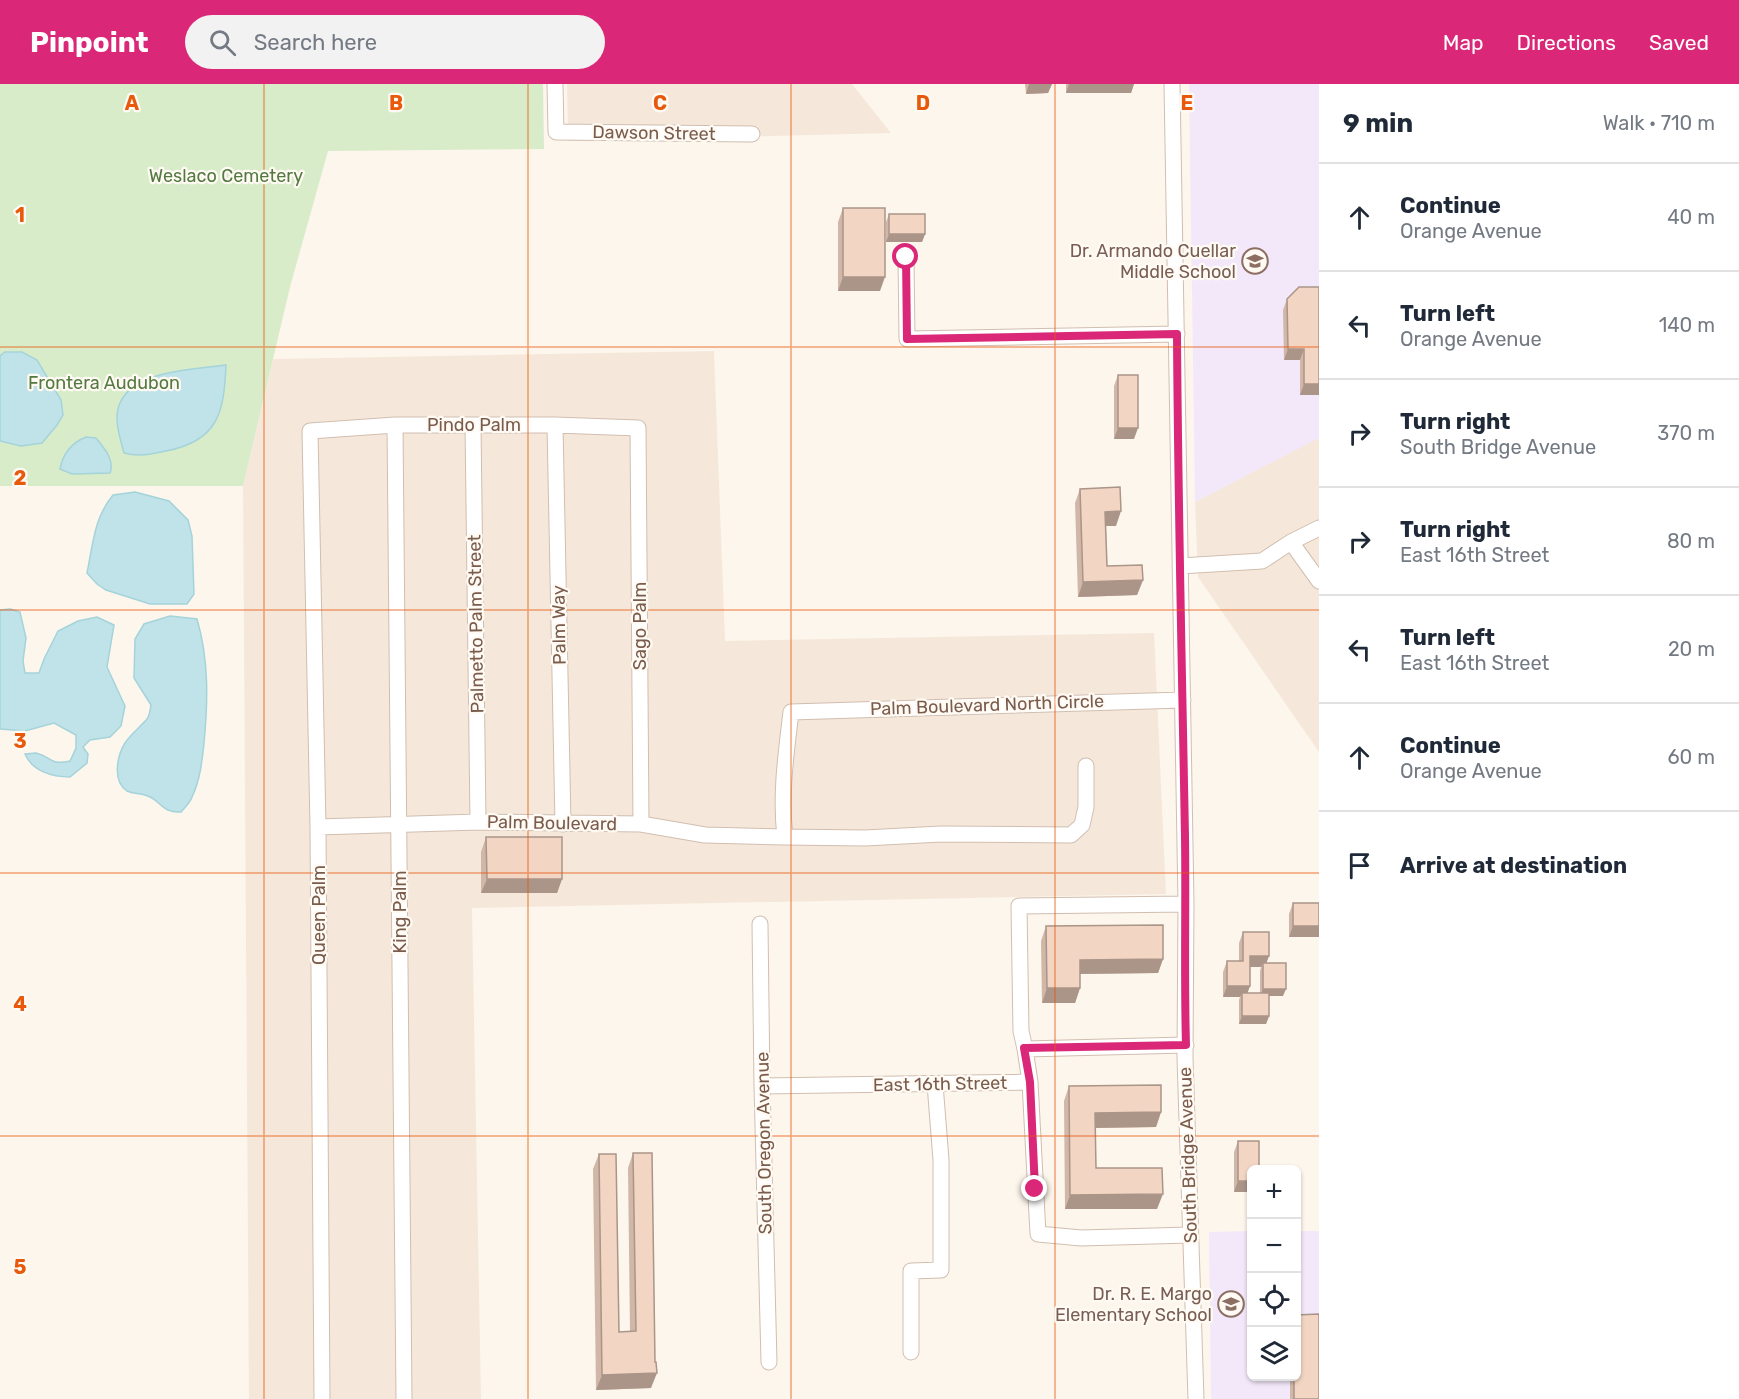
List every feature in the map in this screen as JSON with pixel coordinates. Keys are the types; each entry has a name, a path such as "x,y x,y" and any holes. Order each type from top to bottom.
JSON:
{"street":[{"name":"Dawson Street","path":"555,84 556,132 752,134"},
{"name":"South Bridge Avenue","path":"1173,84 1186,904 1185,999 1196,1399"},
{"path":"906,257 907,339 1177,334"},
{"name":"Pindo Palm","path":"310,431 395,425 555,425 638,428"},
{"name":"King Palm","path":"395,425 404,1399"},
{"name":"Palmetto Palm Street","path":"473,425 478,822"},
{"name":"Palm Way","path":"555,425 563,824"},
{"name":"Sago Palm","path":"638,428 641,824"},
{"name":"Queen Palm","path":"310,431 318,827 322,1399"},
{"path":"1180,566 1262,561 1319,528"},
{"path":"1292,542 1319,581"},
{"name":"Palm Boulevard North Circle","path":"784,837 782,811 791,712 1183,700"},
{"path":"784,837 865,838 941,834 1071,835 1082,825 1086,807 1086,766"},
{"name":"Palm Boulevard","path":"318,827 478,822 641,824 705,835 784,837"},
{"name":"East 16th Street","path":"762,1086 1030,1082 1021,1031 1019,906 1186,904"},
{"name":"South Oregon Avenue","path":"760,924 769,1362"},
{"path":"1024,1048 1186,1045"},
{"path":"1030,1082 1038,1234 1081,1238 1190,1235"},
{"path":"911,1352 911,1271 941,1270 941,1160 935,1084"}],"shaded area":[{"path":"567,84 852,84 891,133 568,141"},
{"name":"Dr. Armando Cuellar Middle School","path":"1189,84 1319,84 1319,438 1195,502"},
{"path":"714,351 725,641 1154,633 1166,894 472,908 481,1399 249,1399 243,486 273,359"},
{"path":"1319,437 1319,752 1198,577 1195,502"},
{"name":"Dr. R. E. Margo Elementary School","path":"1247,1231 1247,1381 1301,1381 1301,1231 1319,1231 1319,1399 1211,1399 1209,1232"}],"green space":[{"name":"Frontera Audubon","path":"0,84 543,84 544,149 328,151 290,287 243,486 0,486"}],"water":[{"path":"5,352 22,352 37,360 61,400 63,415 42,443 21,446 0,441 0,356"},
{"path":"226,365 220,411 207,432 197,440 166,451 140,455 124,453 117,415 120,403 127,392 138,384 167,373"},
{"path":"86,437 96,438 105,450 111,463 110,473 72,474 60,469 68,449"},
{"path":"135,492 169,501 188,520 192,536 194,594 187,604 150,604 106,590 87,573 95,532 107,504 113,495"},
{"path":"10,609 20,612 26,638 23,661 25,673 39,673 58,631 78,621 97,617 114,625 107,667 125,706 121,726 110,737 90,740 83,747 88,754 87,763 70,777 43,772 32,765 25,754 41,754 58,762 70,761 76,748 76,735 54,723 25,731 0,729 0,610"},
{"path":"170,616 197,619 204,650 207,681 200,771 191,799 181,812 169,810 145,795 127,791 119,781 117,768 122,748 147,719 151,705 134,678 135,639 144,624"}],"building":[{"path":"843,208 885,208 885,277 843,277"},
{"path":"889,214 925,214 925,234 889,234"},
{"path":"1299,287 1319,287 1319,384 1304,384 1304,349 1288,349 1287,299"},
{"path":"1118,375 1138,375 1138,428 1118,428"},
{"path":"1120,487 1121,511 1105,512 1107,566 1142,565 1143,580 1083,582 1080,489"},
{"path":"486,837 562,837 562,879 487,879"},
{"path":"1293,903 1319,903 1319,926 1293,926"},
{"path":"1163,925 1163,959 1080,960 1080,988 1047,988 1046,926"},
{"path":"1243,932 1269,932 1269,956 1250,956 1250,986 1227,986 1227,961 1243,961"},
{"path":"1263,963 1286,963 1286,989 1263,989"},
{"path":"1242,993 1269,993 1269,1016 1242,1016"},
{"path":"1161,1085 1161,1112 1095,1113 1096,1168 1162,1168 1163,1194 1070,1195 1069,1086"},
{"path":"1238,1141 1259,1141 1259,1165 1247,1165 1247,1181 1238,1181"},
{"path":"633,1153 652,1153 657,1373 602,1375 599,1154 616,1154 619,1332 636,1331"},
{"path":"1319,1314 1319,1399 1294,1399 1294,1381 1301,1381 1301,1315"}],"place":[{"name":"Dr. Armando Cuellar Middle School","path":"1255,261"},
{"name":"Dr. R. E. Margo Elementary School","path":"1231,1304"}],"route":[{"path":"906,257 907,339 1177,334 1186,1045 1024,1048 1030,1082 1035,1189"}],"park label":[{"name":"Weslaco Cemetery","path":"226,176"}]}
